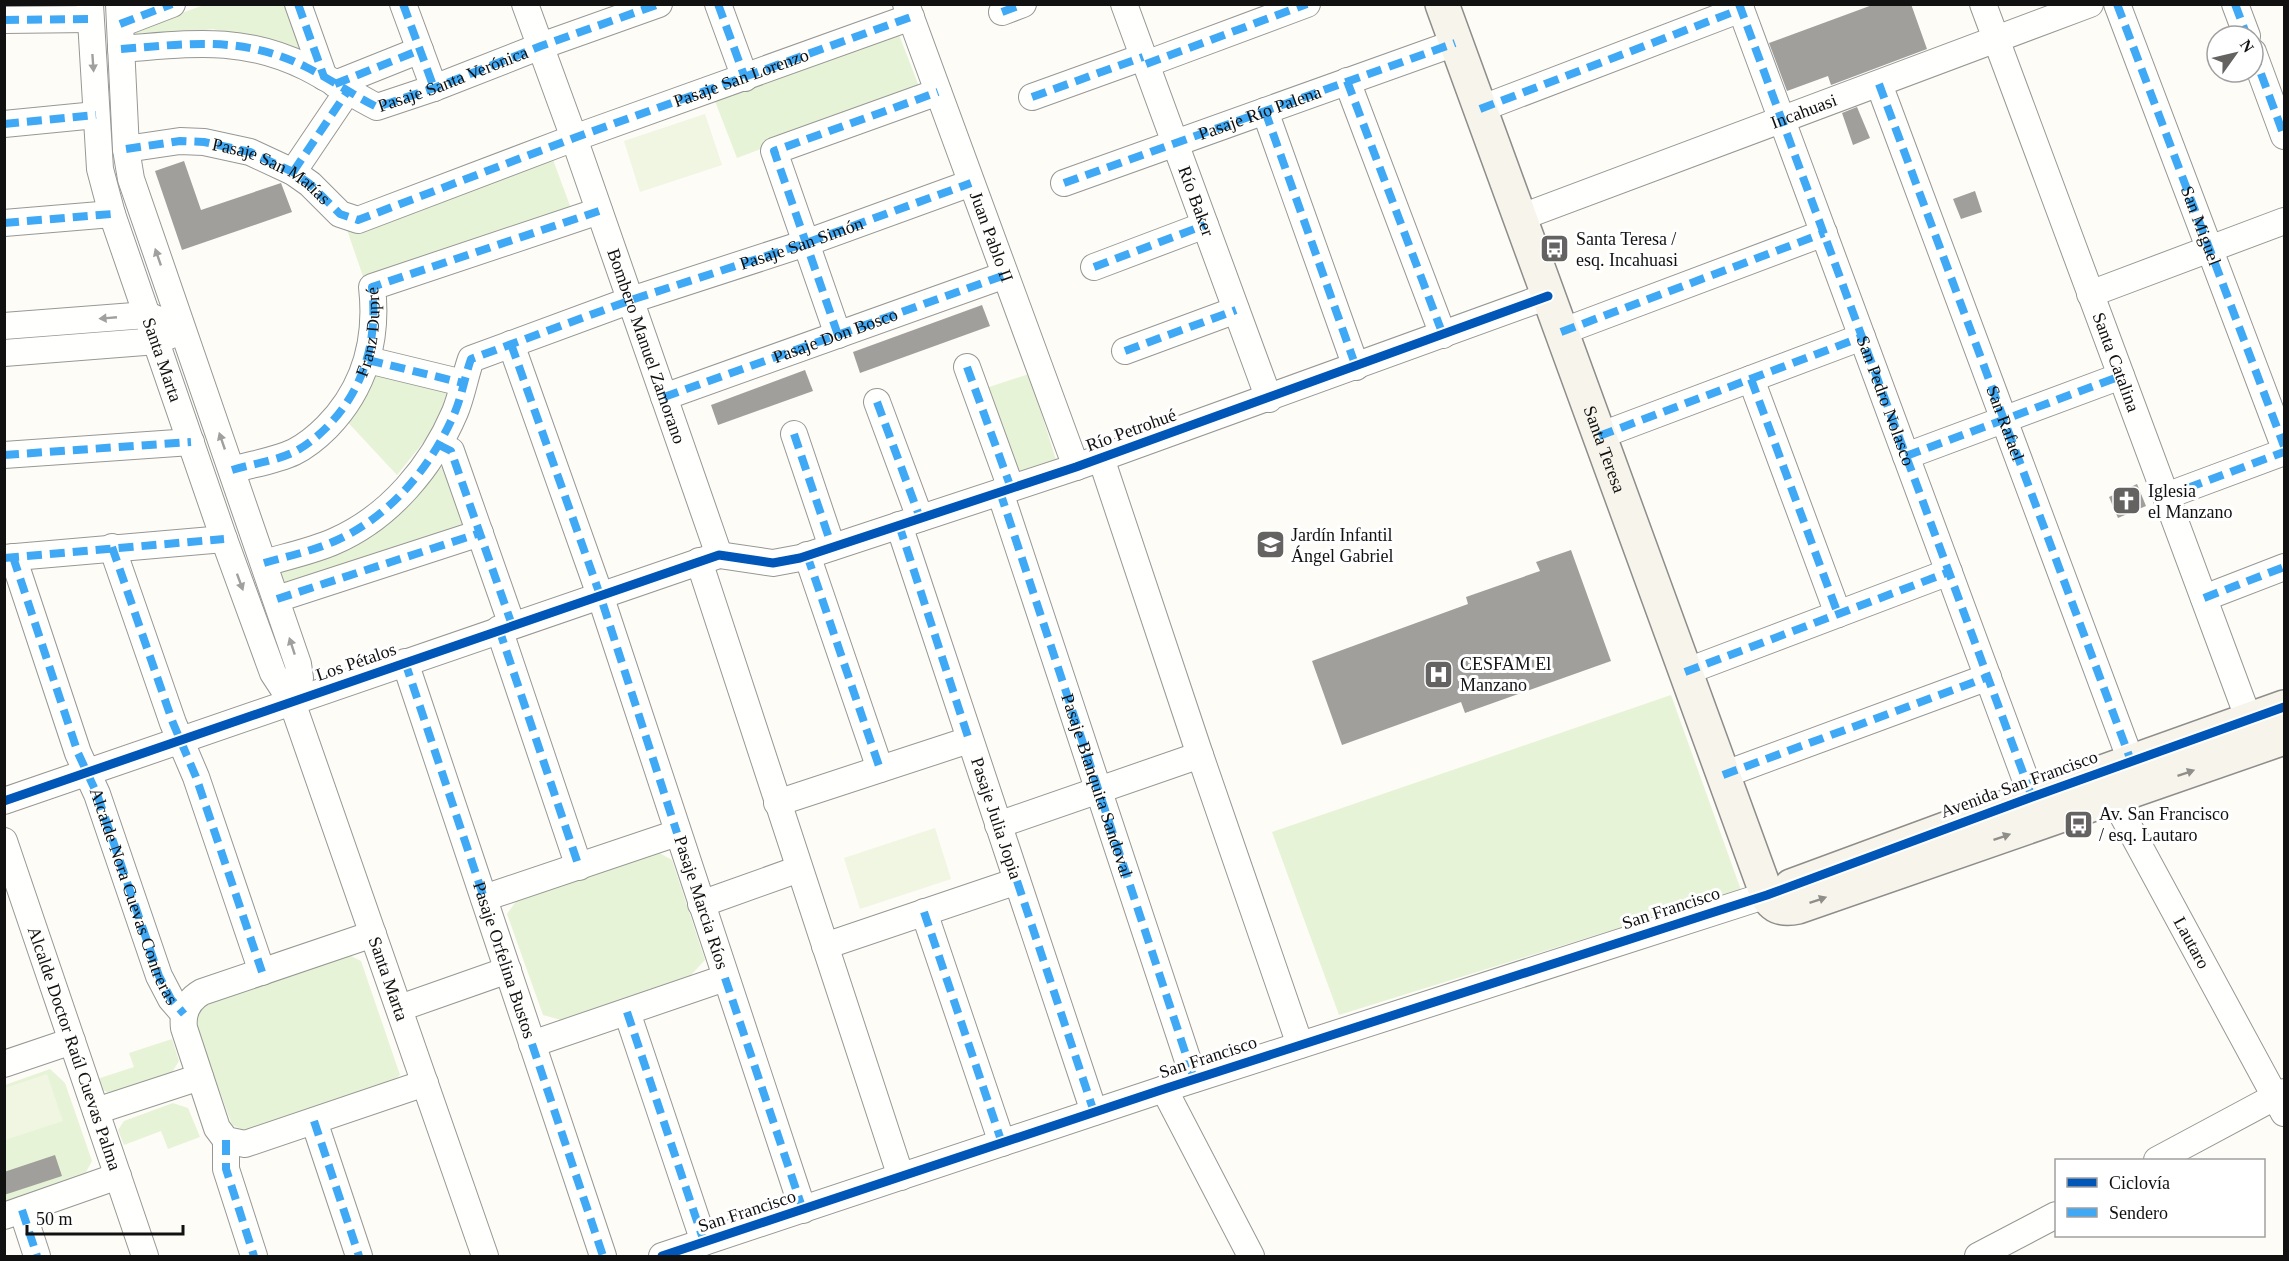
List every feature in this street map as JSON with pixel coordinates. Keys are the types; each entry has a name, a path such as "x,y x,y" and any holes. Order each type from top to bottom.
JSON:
{"street":[{"path":"120,26 172,4"},
{"path":"298,4 335,84"},
{"path":"404,4 434,88"},
{"name":"Bombero Manuel Zamorano","path":"525,4 600,211 664,398 777,802 901,1177"},
{"path":"718,4 746,78"},
{"name":"Río Baker","path":"1124,4 1269,399"},
{"path":"1032,97 1307,4"},
{"name":"Santa Teresa","path":"1442,4 1767,895"},
{"name":"Santa Catalina","path":"1983,4 2249,720"},
{"name":"Incahuasi","path":"1520,218 2090,4"},
{"name":"San Miguel","path":"2117,4 2284,446"},
{"path":"2235,4 2242,24"},
{"name":"Pasaje Santa Verónica","path":"120,26 234,45 286,58 377,107 434,88 651,6"},
{"path":"1480,109 1740,7"},
{"name":"San Pedro Nolasco","path":"1740,7 2032,797"},
{"name":"Pasaje San Lorenzo","path":"574,138 746,78 908,11"},
{"name":"Juan Pablo II","path":"908,11 1076,467"},
{"path":"4,20 90,12"},
{"name":"Santa Marta","path":"90,12 100,169 112,214 224,539 273,673 292,702 485,1257"},
{"name":"Santa Marta","path":"120,26 126,149 131,179 298,664 300,678 292,702"},
{"name":"Pasaje Río Palena","path":"1064,183 1455,43"},
{"path":"293,172 335,84 420,50"},
{"path":"1347,81 1443,335"},
{"name":"San Rafael","path":"1879,84 2131,761"},
{"path":"2265,84 2284,135"},
{"path":"838,335 774,151 938,92"},
{"path":"1265,111 1356,367"},
{"path":"4,124 96,115"},
{"name":"Pasaje San Matías","path":"126,149 180,141 204,142 250,152 293,172 310,184 340,214 358,220 574,138"},
{"name":"Pasaje San Simón","path":"463,383 471,359 630,300 806,243 971,183"},
{"name":"Franz Dupré","path":"232,470 294,452 321,433 349,400 368,360 374,325 372,287 600,211"},
{"path":"4,223 112,214"},
{"path":"2090,294 2284,221"},
{"path":"1094,267 1205,225"},
{"path":"1561,332 1824,233"},
{"name":"Pasaje Don Bosco","path":"664,398 1005,275"},
{"name":"Río Petrohué","path":"709,558 772,563 792,560 1076,467 1269,399 1548,296"},
{"path":"1125,351 1236,310"},
{"path":"4,326 147,315 184,330"},
{"path":"4,353 157,341 184,330"},
{"path":"1599,436 1862,337"},
{"name":"Pasaje Marcia Ríos","path":"511,344 600,595 803,1210"},
{"path":"264,563 335,541 365,524 393,503 417,477 439,445 456,410 463,383 368,360"},
{"name":"Pasaje Blanquita Sandoval","path":"967,367 1098,790 1194,1079"},
{"path":"1906,456 2121,376"},
{"path":"1750,379 1838,614"},
{"name":"Pasaje Julia Jopia","path":"877,402 969,740 1094,1112"},
{"path":"794,434 832,547"},
{"path":"4,455 191,442"},
{"path":"439,445 451,451 480,533 579,867"},
{"path":"2166,496 2284,452"},
{"path":"1101,458 1300,1045"},
{"path":"277,599 480,533"},
{"path":"9,558 112,547 224,539"},
{"path":"112,547 196,777 262,972"},
{"path":"807,555 880,769"},
{"name":"Alcalde Nora Cuevas Contreras","path":"9,558 78,753 97,794 159,976 171,999 184,1014 184,1028 200,1077 217,1128 226,1140 226,1169 254,1257"},
{"name":"Los Pétalos","path":"4,801 709,558"},
{"path":"2204,598 2284,567"},
{"path":"1685,672 1949,572"},
{"name":"Pasaje Orfelina Bustos","path":"405,662 603,1257"},
{"path":"1723,775 1988,677"},
{"name":"Avenida San Francisco","path":"2284,707 2131,761 2106,786 2032,797 1767,895 1776,907 1783,909 1798,907 2106,786 2284,738"},
{"path":"777,802 969,740"},
{"path":"998,825 1200,755"},
{"name":"Lautaro","path":"2106,786 2282,1101"},
{"path":"484,898 677,833"},
{"name":"Alcalde Doctor Raúl Cuevas Palma","path":"4,841 145,1257"},
{"path":"701,904 800,869"},
{"path":"825,946 1017,881"},
{"name":"San Francisco","path":"662,1257 1194,1079 1767,895"},
{"path":"924,912 1002,1143"},
{"path":"184,1014 195,996 373,934"},
{"path":"400,1008 508,970"},
{"path":"532,1044 725,978"},
{"path":"627,1012 704,1242"},
{"path":"4,1064 72,1041"},
{"path":"96,1111 200,1077"},
{"path":"226,1140 245,1144 425,1083"},
{"path":"1164,1089 1251,1257"},
{"path":"2161,1159 2282,1101"},
{"path":"314,1121 359,1257"},
{"path":"37,1257 13,1213 118,1176"},
{"path":"1978,1257 2055,1216"}],"green space":[{"path":"204,5 285,5 307,61 277,45 213,29 135,39 134,30"},
{"path":"896,27 920,89 737,158 713,96"},
{"path":"705,114 722,165 640,192 624,141"},
{"path":"552,157 572,211 365,282 347,230"},
{"path":"374,367 450,390 430,434 397,475 342,416"},
{"path":"1029,374 1057,463 1014,477 986,388"},
{"path":"444,465 465,529 286,586 278,573 361,540 415,495"},
{"path":"1671,695 1741,890 1339,1015 1272,832"},
{"path":"935,828 951,879 860,909 844,858"},
{"path":"656,851 672,860 705,960 691,975 561,1020 543,1015 507,914 517,900"},
{"path":"349,955 361,961 400,1075 386,1086 248,1132 232,1125 193,1019 204,1004"},
{"path":"172,1039 179,1061 171,1074 110,1094 100,1088 97,1079 134,1067 129,1053"},
{"path":"50,1069 65,1083 92,1161 86,1172 5,1201 5,1085"},
{"path":"47,1074 63,1121 5,1140 5,1088"},
{"path":"173,1103 188,1108 200,1137 168,1149 161,1131 124,1145 118,1130 124,1121"}],"building":[{"path":"1875,4 1911,4 1927,49 1831,85 1828,76 1787,91 1769,43"},
{"path":"1857,107 1870,138 1853,145 1842,113"},
{"path":"184,161 201,210 281,183 292,212 182,250 155,171"},
{"path":"1975,191 1982,212 1961,219 1953,199"},
{"path":"982,305 990,326 860,373 853,352"},
{"path":"805,370 813,391 718,425 711,405"},
{"name":"Iglesia el Manzano","path":"2137,484 2146,506 2118,518 2109,497"},
{"path":"1571,550 1611,661 1465,713 1461,702 1342,745 1312,661 1468,604 1466,597 1540,571 1536,562"},
{"path":"55,1155 62,1176 4,1195 4,1172"}],"marked path":[{"path":"120,24 172,4"},
{"path":"298,4 324,77"},
{"path":"403,4 434,88"},
{"path":"121,49 215,44 259,50 306,67 377,107 659,4"},
{"path":"718,4 745,78"},
{"path":"1002,12 1023,4"},
{"path":"1146,64 1307,4"},
{"path":"1739,4 2032,797"},
{"path":"2117,4 2284,446"},
{"path":"2235,4 2242,24"},
{"path":"1480,109 1741,9"},
{"path":"126,149 180,141 204,142 250,152 293,172 310,184 340,214 358,220 574,138 911,17"},
{"path":"4,20 90,19"},
{"path":"1064,183 1455,43"},
{"path":"335,84 420,50"},
{"path":"1032,97 1143,57"},
{"path":"1347,81 1443,335"},
{"path":"1879,84 2131,761"},
{"path":"2265,84 2284,136"},
{"path":"293,172 347,92"},
{"path":"838,335 774,151 938,92"},
{"path":"1265,111 1356,367"},
{"path":"4,124 96,115"},
{"path":"264,563 309,551 335,541 355,531 391,504 407,488 434,452 457,406 471,359 631,300 806,243 971,183"},
{"path":"232,470 294,452 320,434 340,412 360,379 366,362 373,325 372,287 599,211"},
{"path":"4,223 112,214"},
{"path":"1094,267 1205,225"},
{"path":"1561,332 1824,233"},
{"path":"664,397 1005,275"},
{"path":"1125,351 1236,310"},
{"path":"1599,436 1862,337"},
{"path":"511,344 600,595 677,833"},
{"path":"368,360 463,383"},
{"path":"967,367 1011,488"},
{"path":"1906,456 2121,376"},
{"path":"1751,379 1838,614"},
{"path":"877,402 920,518"},
{"path":"794,434 832,547"},
{"path":"4,455 191,442"},
{"path":"439,445 451,451 512,625"},
{"path":"2166,496 2284,452"},
{"path":"1000,492 1194,1079"},
{"path":"899,525 969,740"},
{"path":"277,599 480,533"},
{"path":"4,558 224,539"},
{"path":"112,547 173,723 196,777 262,972"},
{"path":"807,555 880,769"},
{"path":"13,557 78,753 97,794 159,976 171,999 184,1014"},
{"path":"2204,598 2284,567"},
{"path":"1685,672 1949,572"},
{"path":"499,629 579,867"},
{"path":"405,662 484,898"},
{"path":"1723,775 1988,677"},
{"path":"1017,881 1094,1112"},
{"path":"924,912 1002,1143"},
{"path":"725,978 803,1210"},
{"path":"627,1012 704,1242"},
{"path":"532,1044 603,1256"},
{"path":"314,1121 359,1256"},
{"path":"226,1140 226,1169 254,1256"},
{"path":"22,1210 37,1256"}],"cycle path":[{"path":"4,801 719,555 773,563 800,558 1076,467 1548,296"},
{"path":"662,1256 1164,1089 1767,895 2284,707"}],"place":[{"name":"Santa Teresa / esq. Incahuasi","path":"1555,249"},
{"name":"Iglesia el Manzano","path":"2127,501"},
{"name":"Jardín Infantil Ángel Gabriel","path":"1270,545"},
{"name":"CESFAM El Manzano","path":"1439,674"},
{"name":"Av. San Francisco / esq. Lautaro","path":"2078,824"}]}
